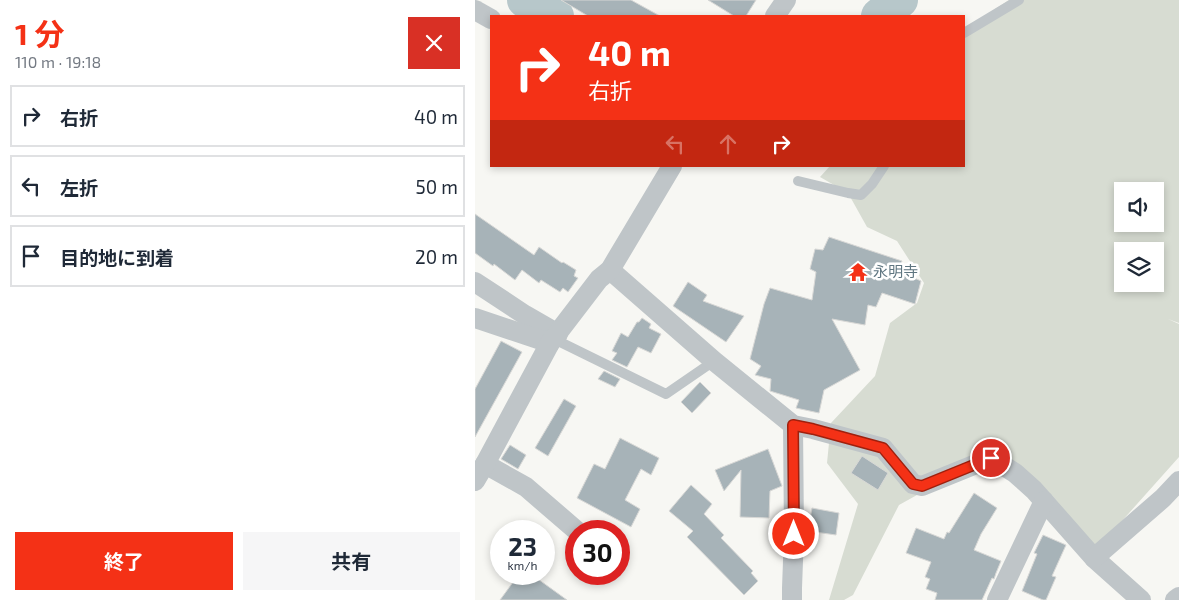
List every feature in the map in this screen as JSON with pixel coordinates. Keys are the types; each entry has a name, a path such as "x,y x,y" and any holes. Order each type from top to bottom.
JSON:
{"street":[{"path":"776,15 786,0"},
{"path":"475,10 490,18"},
{"path":"565,521 526,487 480,473 554,339 599,279 610,270 671,167"},
{"path":"610,270 714,361 793,425 883,448 913,484 922,486 991,458 1015,473 1034,490 1094,558 1141,600"},
{"path":"475,282 525,315 554,339"},
{"path":"475,318 554,339"},
{"path":"792,600 794,534 793,425"},
{"path":"1094,558 1163,498 1179,481"},
{"path":"997,600 1043,501"},
{"path":"1175,600 1179,597"}],"lane":[{"path":"965,32 1019,0"},
{"path":"798,181 848,193 861,194 872,184 884,167"},
{"path":"554,339 666,394 714,361"}],"shaded area":[{"path":"1009,0 1179,0 1179,323 1168,319 1179,324 1179,457 1096,550 1034,487 978,467 944,480 899,505 853,595 844,600 829,600 858,504 827,463 831,423 875,376 890,323 917,303 924,283 897,241 867,227 848,193 820,177 829,167 965,167 965,32"}],"building":[{"path":"561,0 631,0 658,15 586,15"},
{"path":"708,0 756,0 747,15 732,15"},
{"path":"475,214 534,255 539,247 576,270 574,276 578,278 568,292 563,288 560,292 541,280 539,283 522,270 515,280 494,264 493,266 475,253"},
{"path":"829,237 902,261 899,271 921,281 915,304 882,293 876,307 868,305 865,325 832,319 860,370 824,390 819,413 796,408 799,400 770,391 771,379 755,375 761,366 750,359 770,288 812,300 816,272 810,269 815,249 823,250"},
{"path":"688,282 707,295 703,301 744,316 726,342 673,306"},
{"path":"642,318 651,324 649,328 661,334 651,353 638,347 627,367 612,360 617,353 612,351 621,333 628,337 637,322"},
{"path":"501,341 522,352 475,437 475,389"},
{"path":"604,371 620,379 615,387 598,379"},
{"path":"700,382 711,393 692,413 681,402"},
{"path":"564,399 576,406 548,456 535,448"},
{"path":"620,438 659,458 651,475 641,469 625,500 640,509 631,527 630,520 618,520 577,498 594,464 605,469"},
{"path":"510,445 526,455 518,469 501,459"},
{"path":"768,449 782,486 770,491 769,518 740,517 741,470 724,491 715,470"},
{"path":"862,456 888,473 878,490 851,473"},
{"path":"691,485 712,504 704,514 724,535 721,538 753,571 751,573 758,581 744,595 687,537 693,531 669,511"},
{"path":"974,493 997,508 981,534 974,550 1001,561 994,579 992,578 982,600 935,600 937,593 926,589 930,579 925,577 931,562 906,553 916,528 944,539"},
{"path":"812,508 839,513 836,535 808,531"},
{"path":"1043,535 1066,545 1052,576 1056,577 1046,600 1022,591 1037,554 1034,553"},
{"path":"511,585 546,585 567,600 500,600"}],"waterway":[{"path":"525,0 554,15"},
{"path":"880,15 900,0"}],"place":[{"name":"永明寺","path":"858,272"}],"route":[{"path":"794,534 793,425 883,448 913,484 922,486 991,458"}]}
